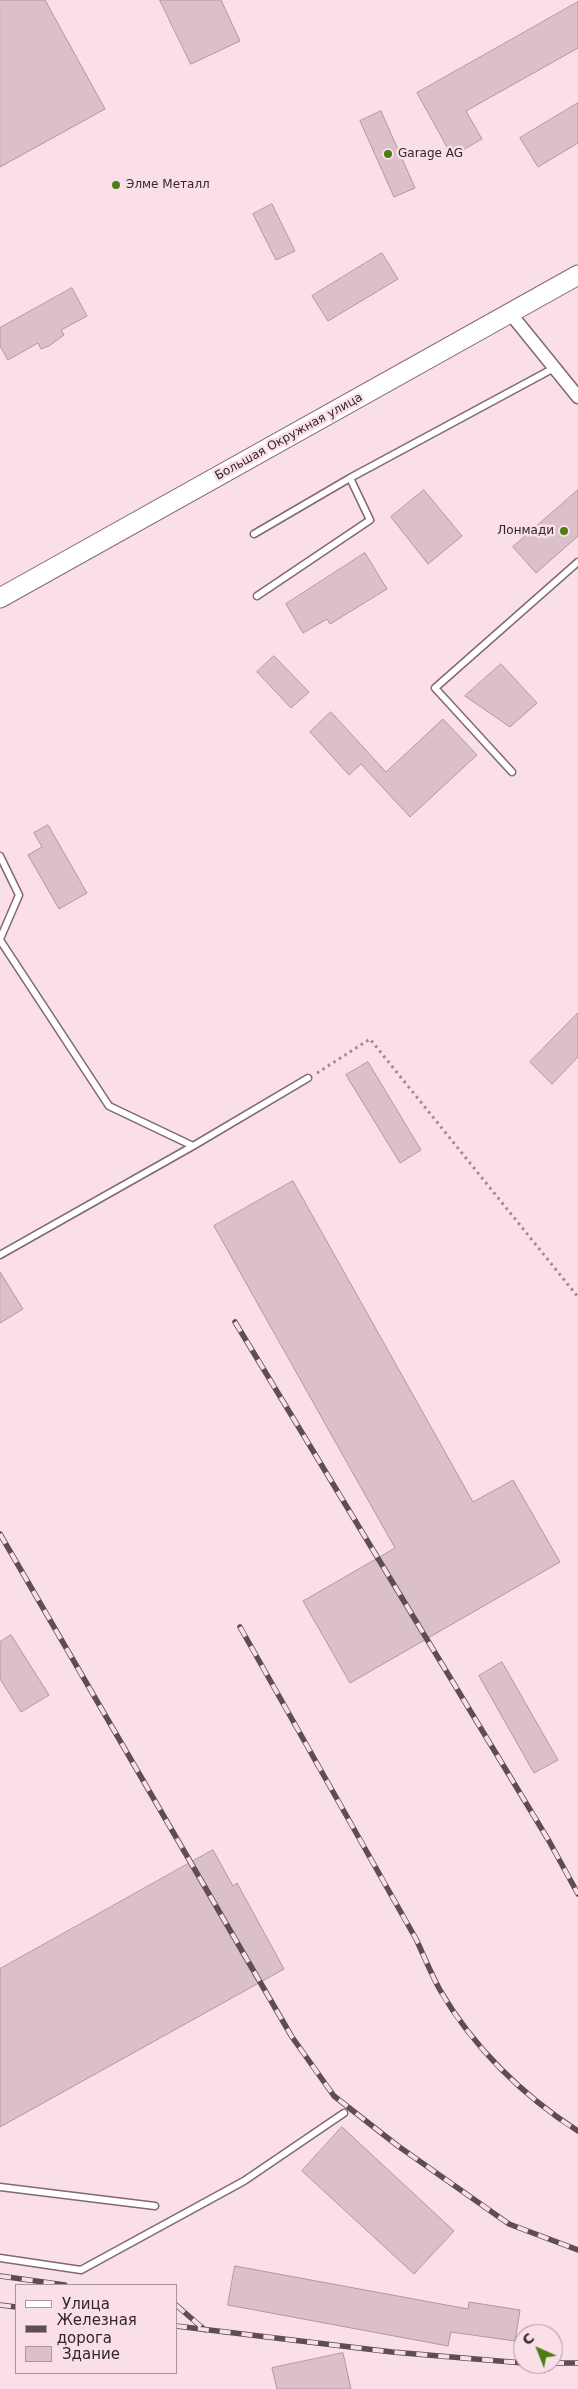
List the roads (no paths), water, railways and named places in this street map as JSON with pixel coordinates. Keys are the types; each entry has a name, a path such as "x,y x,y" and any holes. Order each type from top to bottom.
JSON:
{"main road":[{"name":"Большая Окружная улица","path":"0,598 578,274"}],"street":[{"path":"510,313 578,397"}],"lane":[{"path":"254,534 350,478 554,368"},
{"path":"257,596 370,520 350,478"},
{"path":"512,772 435,688 578,562"},
{"path":"0,856 18,895 0,940 109,1106 194,1146"},
{"path":"0,1255 194,1146 308,1078"},
{"path":"0,2258 81,2270 244,2181 344,2113"},
{"path":"0,2187 155,2206"}],"railway":[{"path":"235,1322 549,1841 578,1894"},
{"path":"0,1534 292,2037 334,2096 398,2146 509,2224 578,2250"},
{"path":"240,1627 416,1939 437,1984 453,2011 501,2069 538,2102 578,2131"},
{"path":"0,2276 58,2284"},
{"path":"0,2305 15,2307"},
{"path":"178,2307 205,2330"},
{"path":"178,2326 392,2352 513,2362"},
{"path":"563,2363 578,2363"}],"place":[{"name":"Garage AG","path":"388,154"},
{"name":"Элме Металл","path":"116,185"},
{"name":"Лонмади","path":"564,531"}]}
